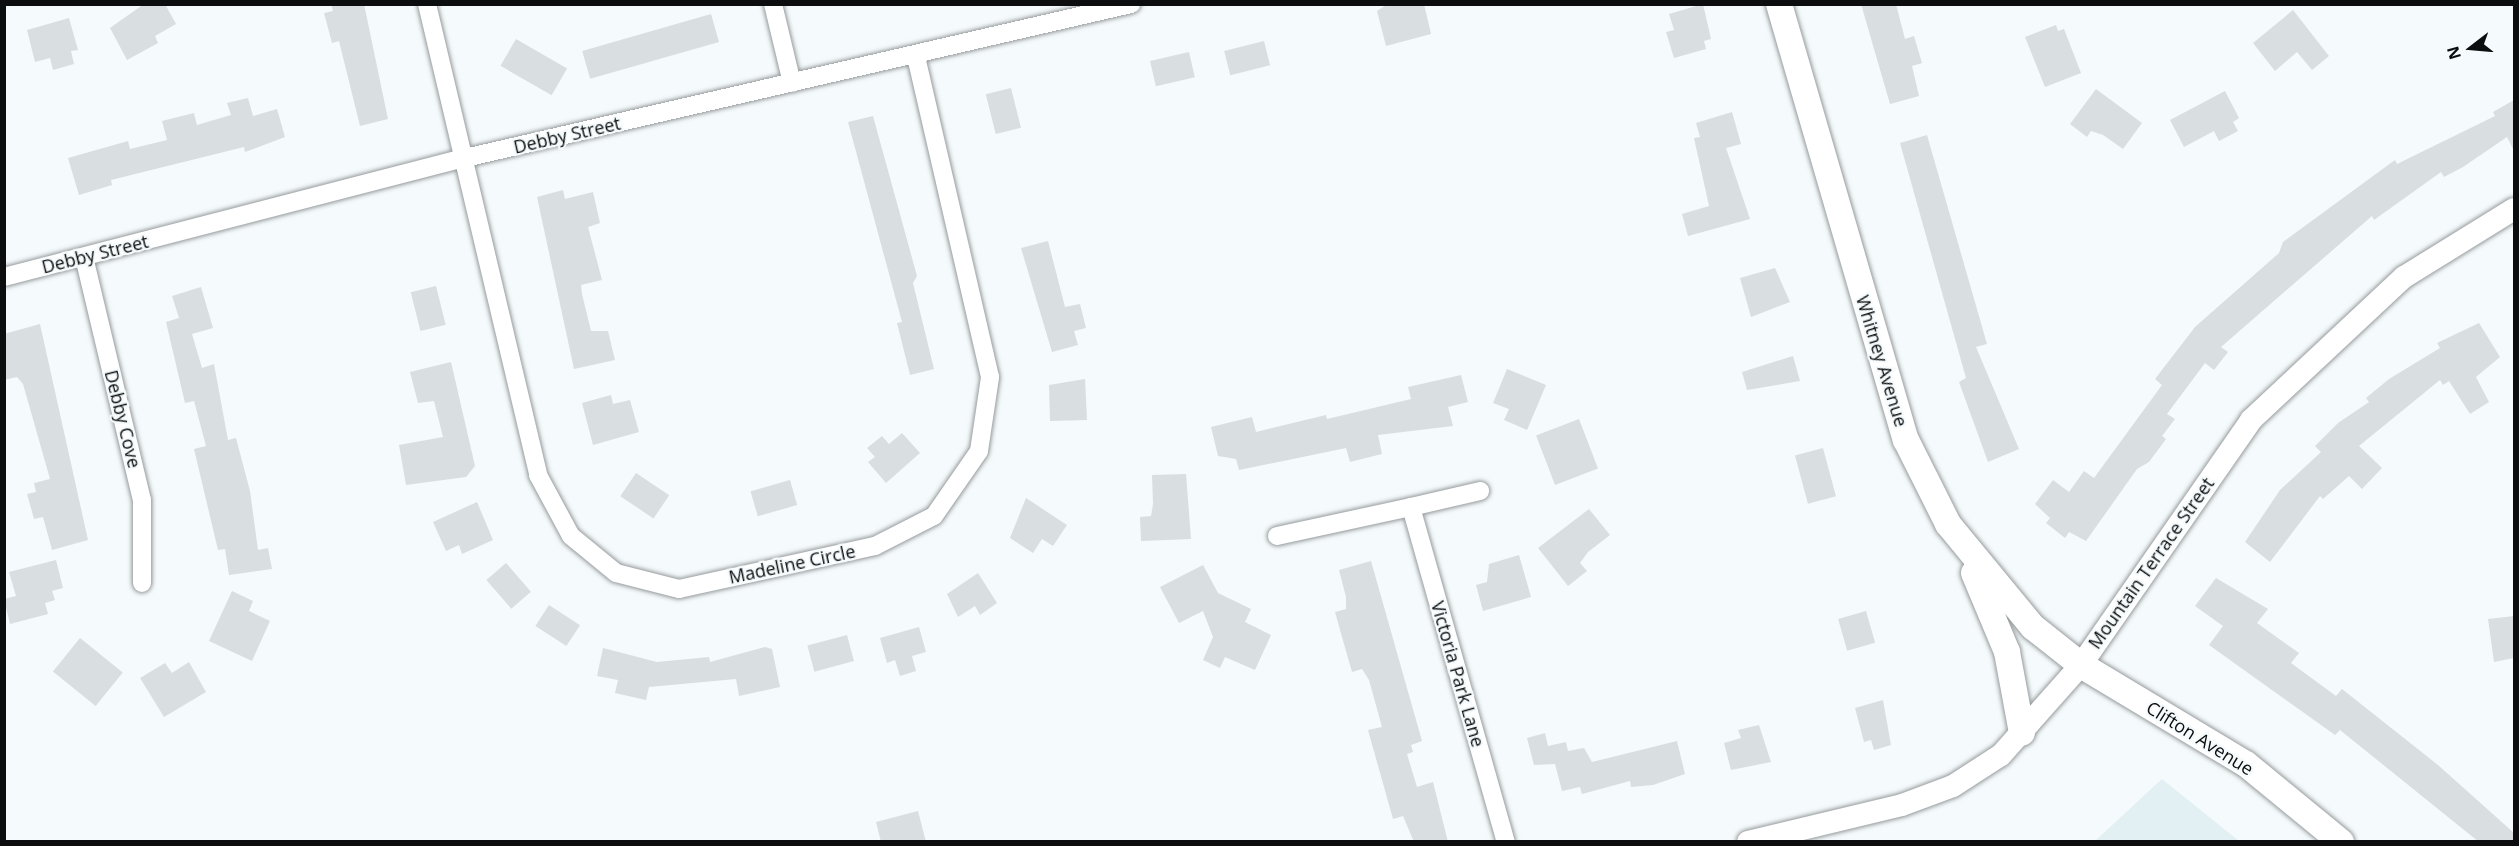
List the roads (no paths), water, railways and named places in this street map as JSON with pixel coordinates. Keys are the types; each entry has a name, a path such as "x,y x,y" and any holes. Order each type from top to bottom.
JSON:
{"main road":[{"name":"Whitney Avenue","path":"1779,4 1906,440 1963,544 2033,627 2081,665"},
{"path":"1963,544 2007,652 2022,733"},
{"name":"Clifton Avenue","path":"2081,665 2246,764 2341,842"}],"street":[{"name":"Madeline Circle","path":"428,4 538,475 572,536 616,573 679,589 875,546 934,516 979,451 990,377 916,57"},
{"path":"773,4 792,83"},
{"name":"Debby Street","path":"4,277 465,158 916,57 1131,4"},
{"name":"Mountain Terrace Street","path":"1748,842 1902,805 1953,786 2001,755 2081,665 2251,420 2404,277 2514,209"},
{"name":"Debby Cove","path":"84,257 142,500 142,583"},
{"path":"1277,536 1480,491"},
{"name":"Victoria Park Lane","path":"1411,507 1506,842"}]}
